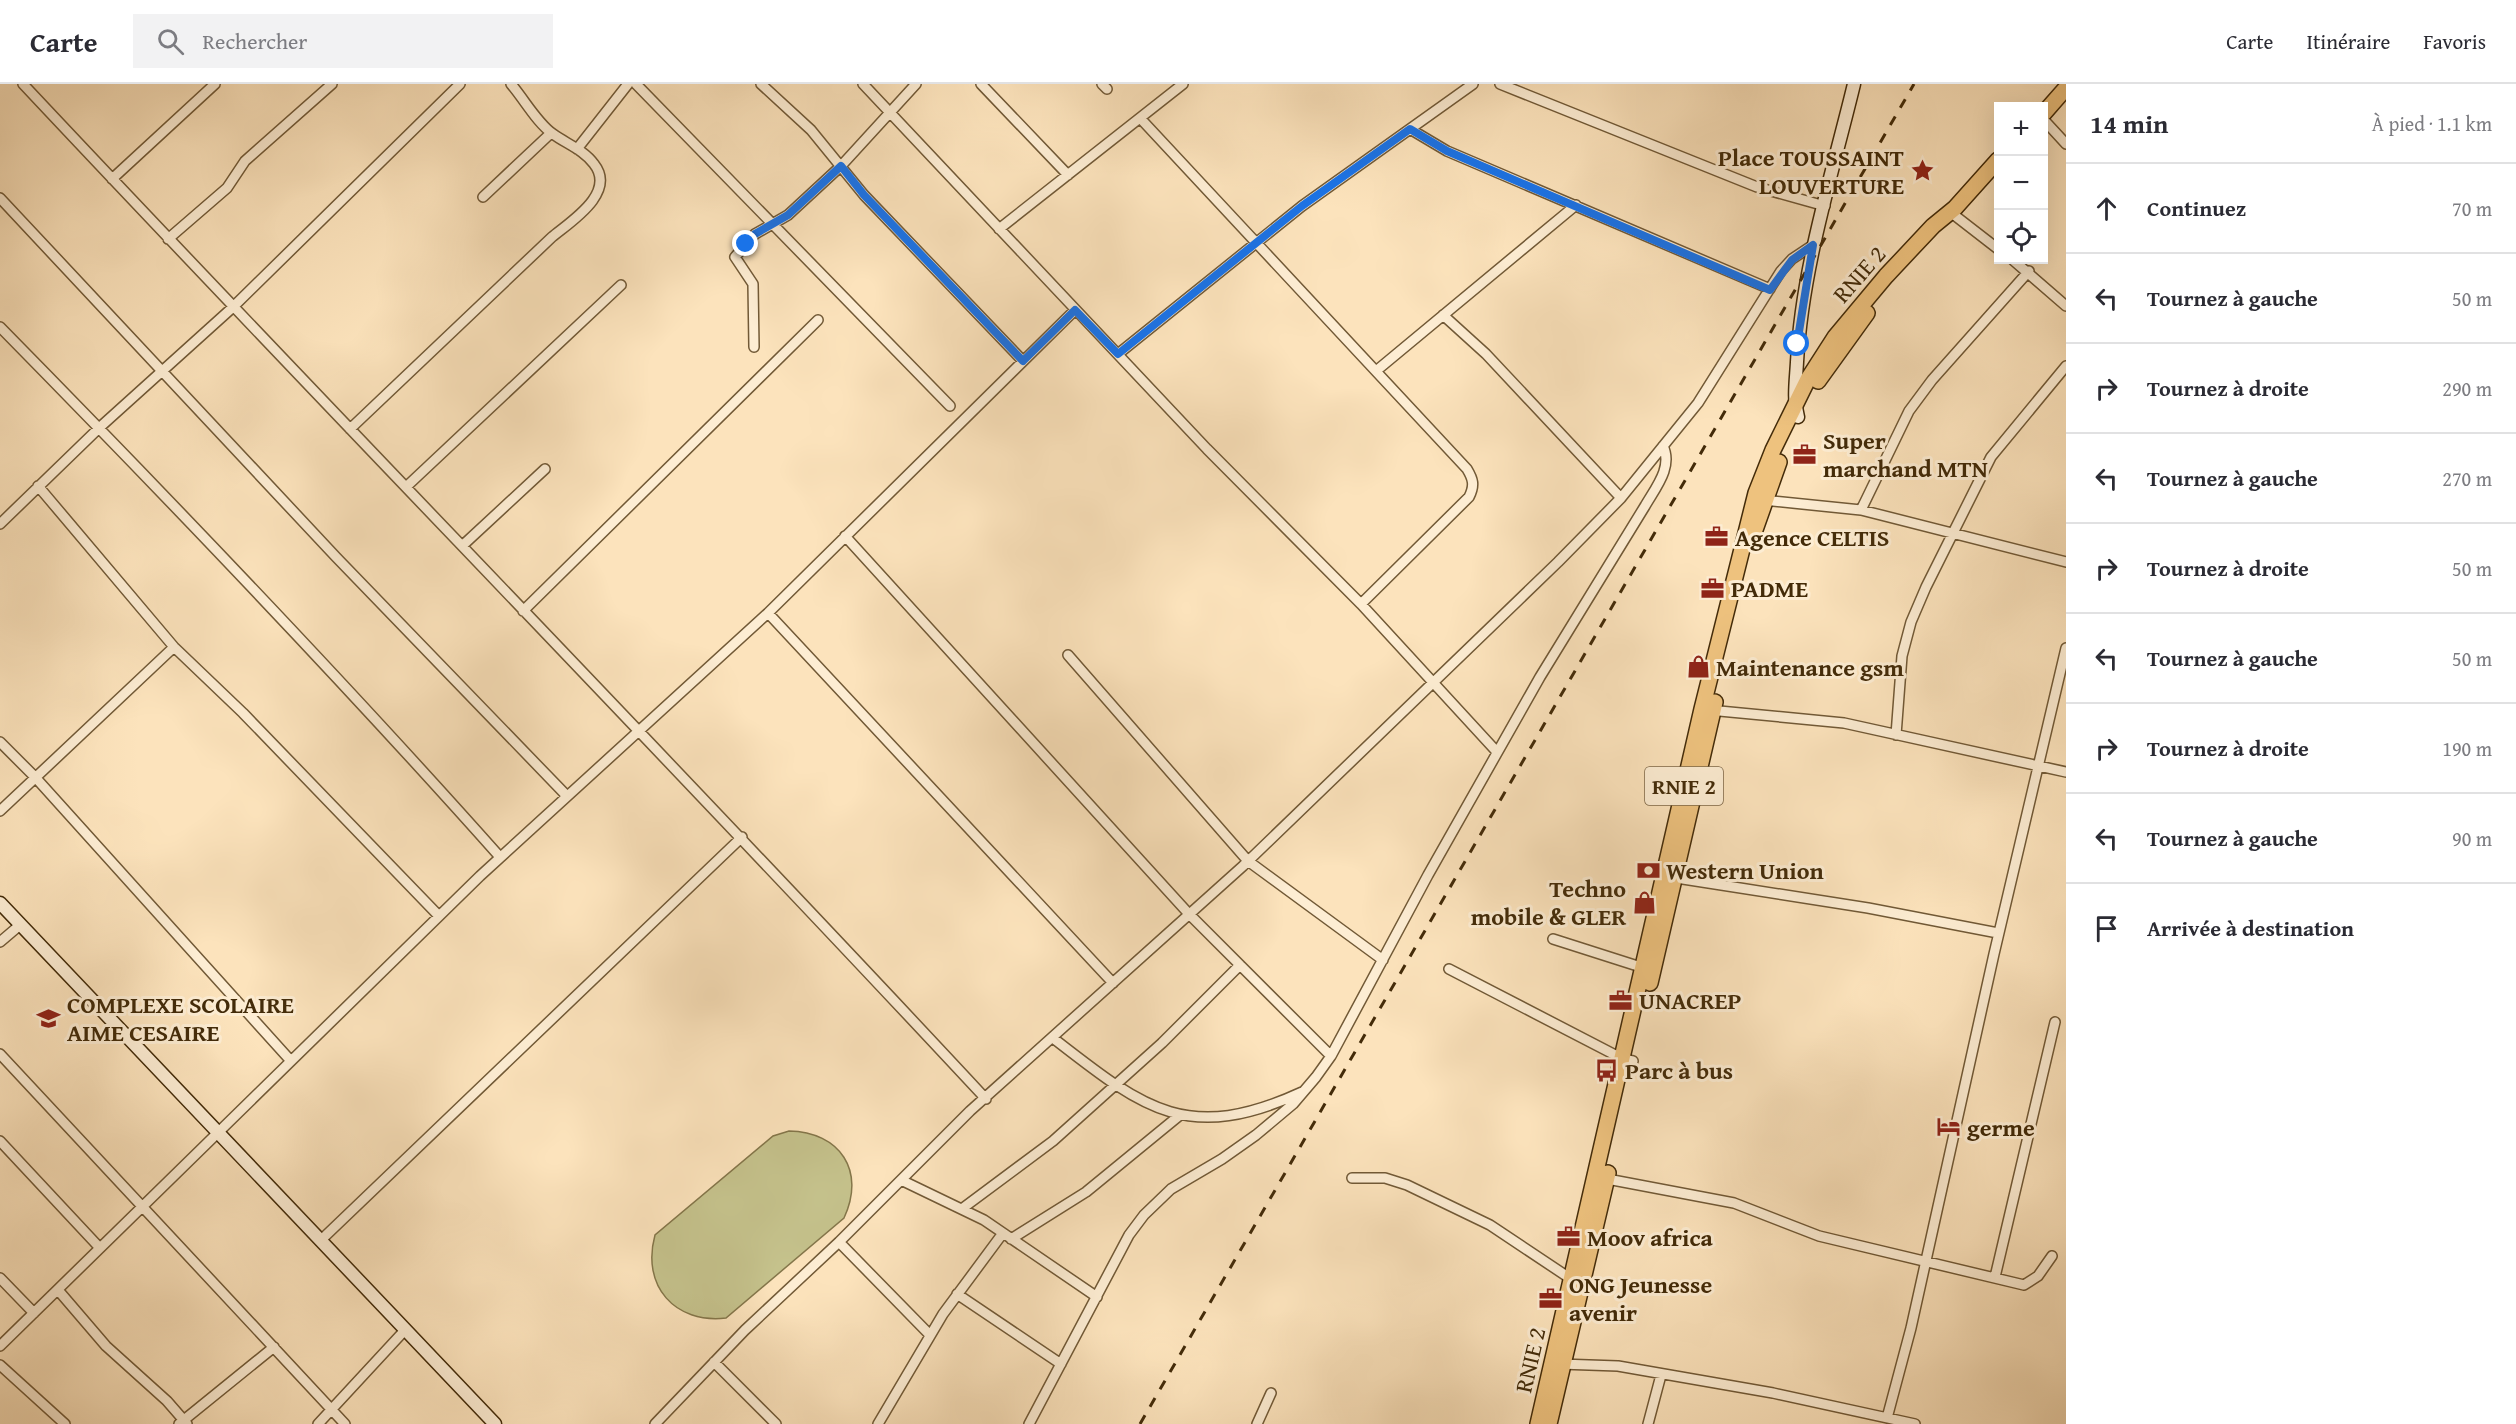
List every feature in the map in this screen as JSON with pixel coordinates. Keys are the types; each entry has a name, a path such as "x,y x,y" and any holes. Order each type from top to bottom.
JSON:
{"highway":[{"path":"2048,107 2066,88"},
{"name":"RNIE 2","path":"1550,1424 1559,1364 1577,1281 1688,794 1759,499 1773,450 1797,411 1823,355 1850,318 1900,260 1952,211 1994,164"},
{"name":"RNIE 2","path":"1538,1424 1559,1364"}],"main road":[{"path":"1797,411 1797,344 1813,245 1825,206 1854,84"},
{"path":"0,903 495,1424"}],"street":[{"path":"23,84 232,308 742,837 986,1099"},
{"path":"112,179 215,84"},
{"path":"168,239 227,188 245,161 332,84"},
{"path":"0,524 99,428 232,308 460,84"},
{"path":"350,429 592,201 600,182 596,165 578,149 551,133 511,84"},
{"path":"578,149 628,84"},
{"path":"636,84 950,406"},
{"path":"761,84 811,130 864,195 1023,361"},
{"path":"863,84 1075,310 1361,604 1497,752"},
{"path":"754,347 753,284 735,257 755,234 788,215 841,166 916,84"},
{"path":"981,84 1068,175"},
{"path":"999,229 1183,84"},
{"path":"1118,354 1302,206 1473,84"},
{"path":"1500,84 1757,187 1825,206"},
{"path":"1140,118 1467,469 1474,488 1469,496 1361,604"},
{"path":"2048,125 2066,144"},
{"path":"1410,129 1447,151 1770,290"},
{"path":"483,197 551,133"},
{"path":"0,198 336,556 566,795"},
{"path":"1376,372 1576,206"},
{"path":"1952,211 1994,246"},
{"path":"655,1424 714,1362 901,1180 986,1099 1248,861 1433,684 1621,498 1715,378 1770,290 1792,260 1813,245"},
{"path":"2019,264 2066,306"},
{"path":"1861,510 1909,411 1932,380 2029,271"},
{"path":"406,487 621,285"},
{"path":"0,1346 500,857 768,613 1075,310"},
{"path":"1443,315 1486,354 1621,498"},
{"path":"523,611 818,320"},
{"path":"0,327 99,428 430,778 500,857"},
{"path":"1896,735 1902,656 1911,622 1950,535 1991,457 2066,366"},
{"path":"1029,1424 1129,1235 1156,1201 1256,1135 1307,1090 1331,1056 1497,752 1651,496 1667,465 1668,457 1663,446"},
{"path":"462,546 545,469"},
{"path":"38,486 174,647 243,713 439,916"},
{"path":"1759,499 1861,510 1950,535 2066,562"},
{"path":"845,536 1190,914 1331,1056"},
{"path":"768,613 1113,983"},
{"path":"0,811 174,647"},
{"path":"1887,1418 2066,648"},
{"path":"1068,655 1248,861 1383,960"},
{"path":"1708,710 1844,723 2066,772"},
{"path":"0,742 35,777 291,1061"},
{"path":"320,1241 742,837"},
{"path":"1669,877 1868,908 1998,933"},
{"path":"0,942 20,925"},
{"path":"1553,939 1648,969"},
{"path":"963,1208 1053,1141 1161,1043 1240,965"},
{"path":"1449,969 1628,1060"},
{"path":"1995,1277 2055,1022"},
{"path":"1053,1038 1114,1085 1143,1102 1180,1115 1215,1116 1263,1109 1307,1090"},
{"path":"2,1059 345,1424"},
{"path":"878,1424 957,1294 1007,1236 1086,1192 1180,1115"},
{"path":"0,1141 99,1247"},
{"path":"1352,1178 1384,1178 1407,1185 1490,1225 1577,1281"},
{"path":"1601,1178 1734,1203 1820,1236 2024,1285 2038,1276 2052,1256"},
{"path":"901,1180 963,1208 1097,1297"},
{"path":"839,1242 930,1335"},
{"path":"0,1278 34,1313"},
{"path":"58,1290 106,1346 184,1422 274,1347"},
{"path":"957,1294 1061,1364"},
{"path":"318,1424 405,1330"},
{"path":"714,1362 776,1424"},
{"path":"1559,1364 1618,1366 1773,1393 1915,1424"},
{"path":"0,1365 65,1424"},
{"path":"1648,1424 1661,1374"},
{"path":"1257,1424 1271,1393"}],"shaded area":[{"path":"789,1131 822,1138 844,1157 850,1170 852,1185 850,1201 844,1218 726,1318 691,1315 677,1308 666,1298 653,1270 652,1253 655,1235 773,1136"}],"railway":[{"path":"1140,1424 1914,84"}],"place":[{"name":"Place TOUSSAINT LOUVERTURE","path":"1922,171"},
{"name":"Super marchand MTN","path":"1805,454"},
{"name":"Agence CELTIS","path":"1717,537"},
{"name":"PADME","path":"1713,588"},
{"name":"Maintenance gsm","path":"1698,667"},
{"name":"Western Union","path":"1648,870"},
{"name":"Techno mobile & GLER","path":"1644,902"},
{"name":"UNACREP","path":"1621,1000"},
{"name":"COMPLEXE SCOLAIRE AIME CESAIRE","path":"49,1018"},
{"name":"Parc à bus","path":"1607,1070"},
{"name":"germe","path":"1949,1127"},
{"name":"Moov africa","path":"1569,1237"},
{"name":"ONG Jeunesse avenir","path":"1551,1298"}],"route":[{"path":"746,244 755,234 788,215 841,166 864,195 1023,361 1075,310 1118,354 1302,206 1410,129 1447,151 1770,290 1792,260 1813,245 1797,344"}]}
